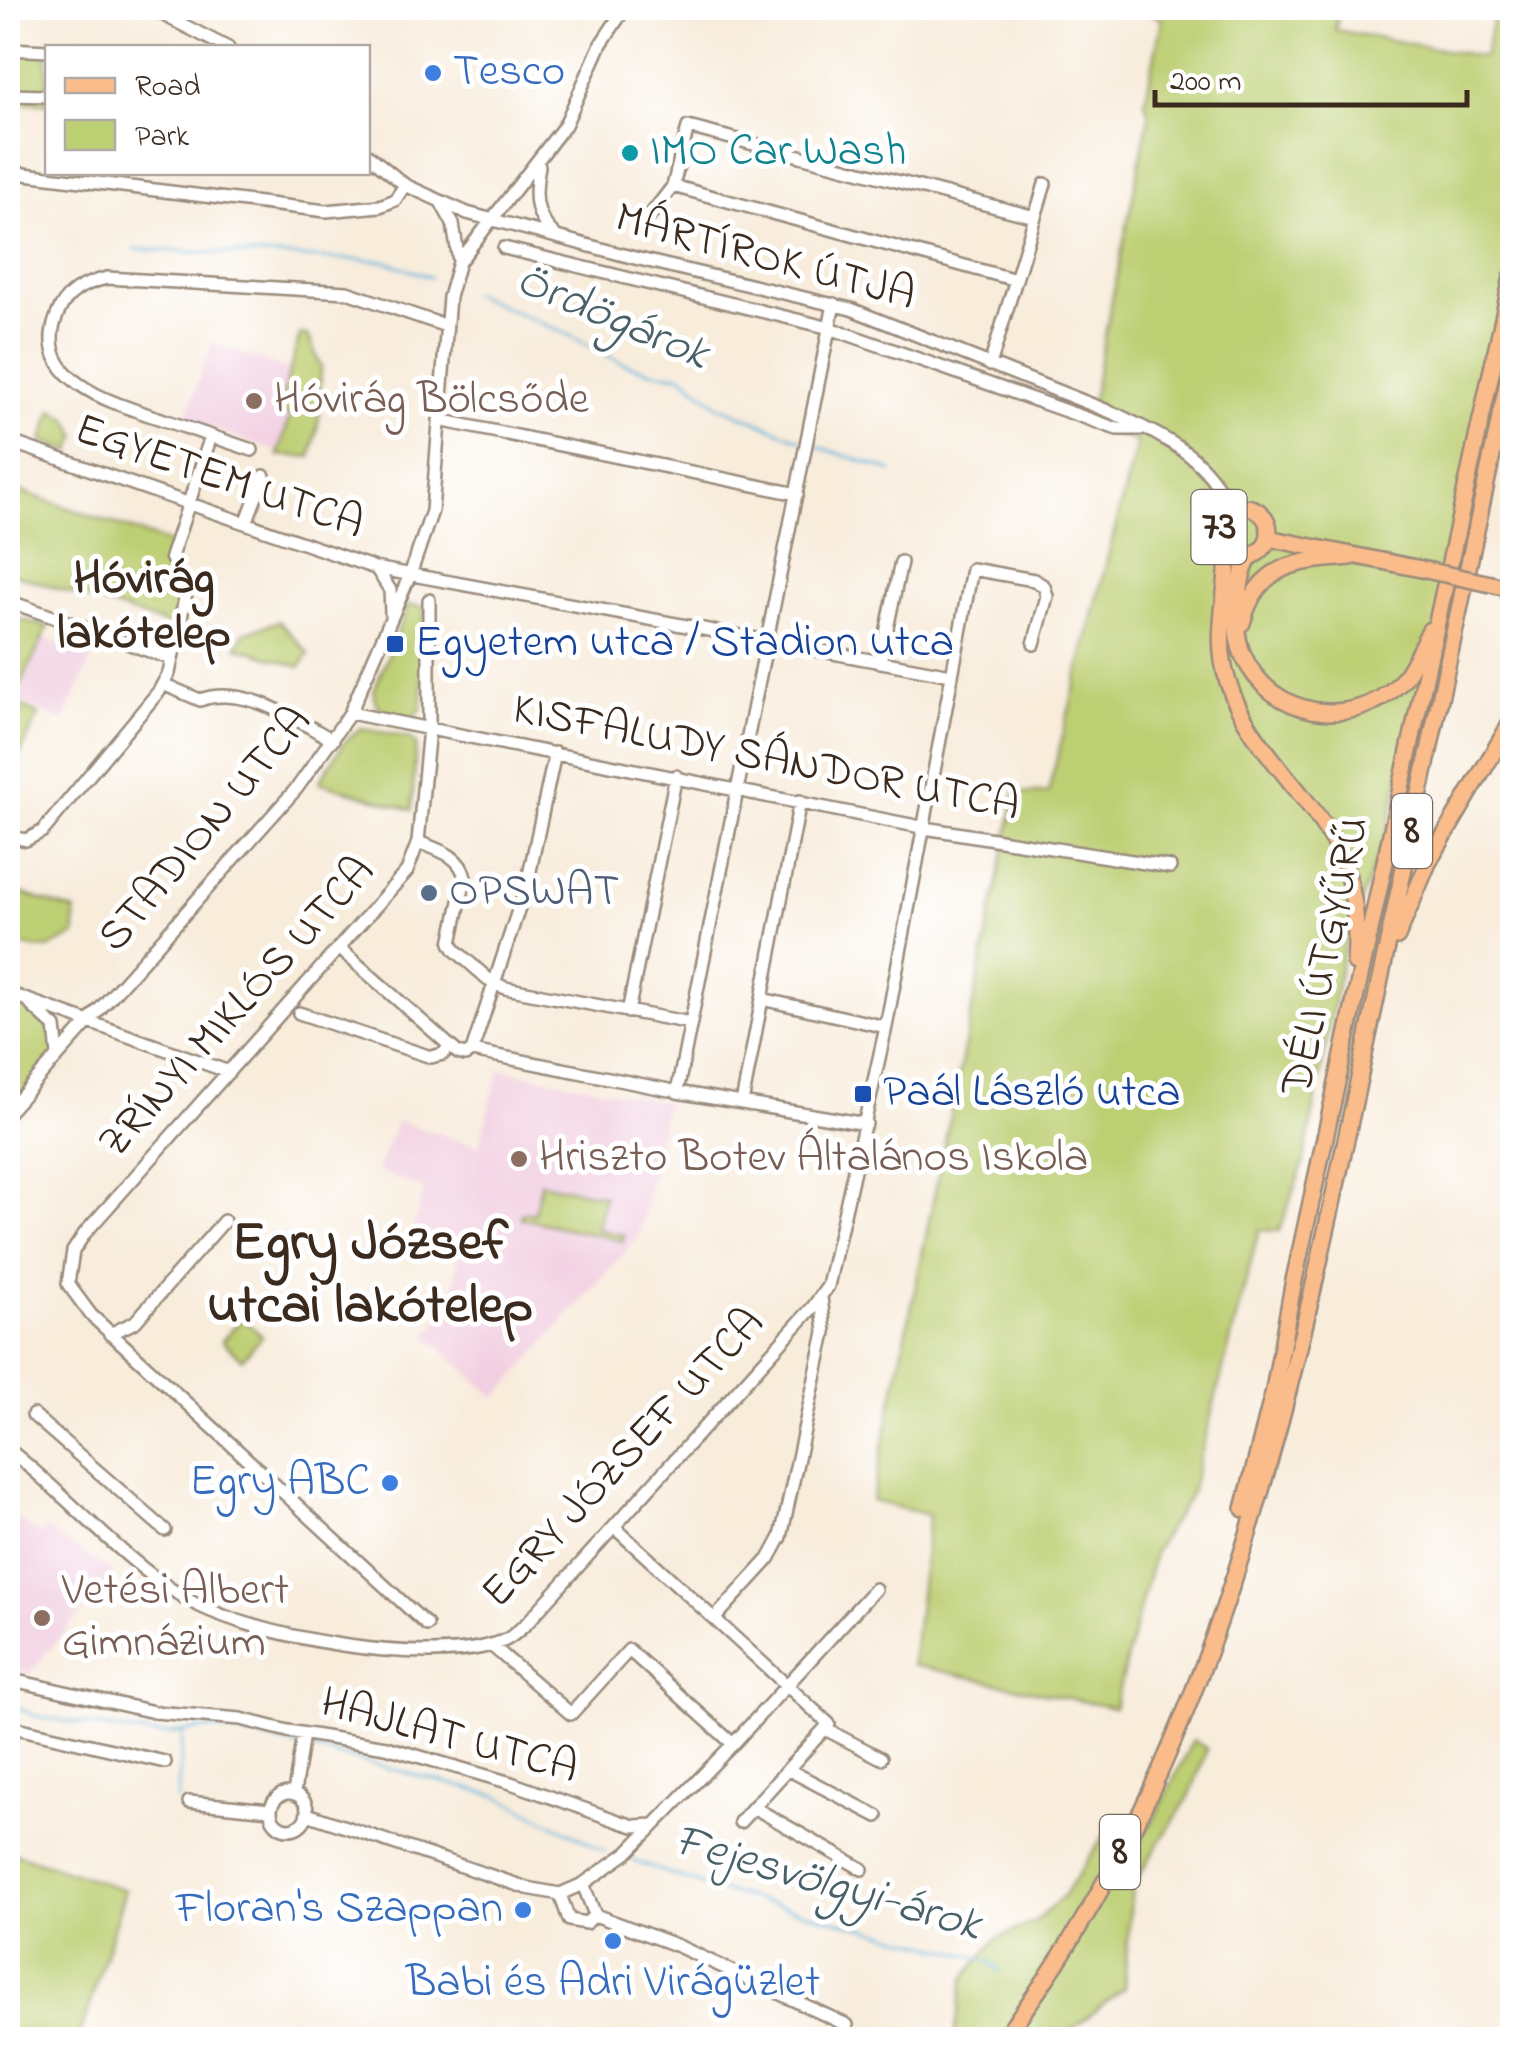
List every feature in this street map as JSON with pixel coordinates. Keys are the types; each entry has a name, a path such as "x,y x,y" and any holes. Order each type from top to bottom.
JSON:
{"main road":[{"name":"DÉLI ÚTGYŰRŰ","path":"1208,1649 1274,1390 1293,1285 1512,277"},
{"name":"DÉLI ÚTGYŰRŰ","path":"1002,2040 1054,1964 1152,1790 1208,1649 1263,1480 1295,1364 1512,362"},
{"name":"73","path":"1232,510 1259,512 1267,524 1268,538 1262,550 1243,558 1228,552 1219,534 1222,520 1232,510"},
{"name":"73","path":"1268,538 1512,589"},
{"path":"1228,552 1220,634 1224,669 1248,728 1340,853 1357,932 1354,1007"},
{"path":"1251,556 1245,565 1237,606 1243,656 1275,693 1320,713 1358,710 1400,684 1416,659 1442,599"},
{"path":"1239,642 1250,598 1269,576 1304,560 1351,556"},
{"path":"1382,971 1428,863 1512,721"}],"street":[{"path":"150,8 222,45"},
{"name":"STADION UTCA","path":"8,1112 297,788 350,712 410,576 432,511 449,297 459,262 566,125 601,44 625,8"},
{"path":"8,50 45,51"},
{"path":"8,96 45,96"},
{"path":"642,226 673,186 688,127 1035,217"},
{"name":"MÁRTÍROK ÚTJA","path":"370,157 405,185 442,204 489,220 834,304 990,365 1148,430 1202,464 1232,510"},
{"path":"539,162 535,200 545,227 557,237"},
{"path":"8,172 326,211 380,206 396,200 405,185"},
{"path":"990,365 1045,184"},
{"path":"673,186 1016,280"},
{"path":"442,204 452,224 459,262"},
{"path":"504,248 830,328 1117,429 1148,430"},
{"path":"252,450 86,390 60,364 54,352 52,331 63,302 80,286 108,278 347,292 446,326"},
{"path":"673,1091 691,1023 834,304"},
{"path":"439,420 796,494"},
{"path":"8,836 26,840 43,831 163,684 188,589 171,558 211,436"},
{"name":"EGYETEM UTCA","path":"8,441 375,568 951,674"},
{"path":"246,524 264,476"},
{"path":"880,662 902,562"},
{"path":"375,568 383,574 390,590 391,618"},
{"path":"714,1618 768,1559 781,1538 824,1332 821,1297 833,1271 866,1124 972,569 1034,580 1044,586 1047,596 1034,644"},
{"name":"ZRÍNYI MIKLÓS UTCA","path":"68,1268 85,1233 400,882 418,842 429,728 430,600"},
{"path":"8,602 172,659"},
{"path":"163,684 200,700 210,696 272,708 333,740"},
{"name":"KISFALUDY SÁNDOR UTCA","path":"350,712 800,800 922,828 1170,868"},
{"path":"472,1051 528,880 555,753"},
{"path":"628,1012 676,776"},
{"path":"742,1102 800,800"},
{"path":"418,842 452,857 463,867 465,878 451,943 496,986 691,1023"},
{"path":"339,948 458,1053 472,1051 866,1124"},
{"path":"8,994 229,1072"},
{"path":"24,999 55,1027 58,1055"},
{"path":"762,999 886,1026"},
{"path":"299,1014 431,1057 444,1054 450,1046"},
{"path":"110,1334 135,1322 224,1220"},
{"name":"EGRY JÓZSEF UTCA","path":"68,1268 68,1284 91,1316 427,1626"},
{"name":"EGRY JÓZSEF UTCA","path":"8,1449 166,1586 204,1608 250,1626 374,1648 414,1654 467,1650 507,1640 528,1623 821,1297"},
{"path":"34,1415 165,1530"},
{"path":"614,1527 828,1727 881,1758"},
{"path":"307,1814 527,1888 560,1894 583,1884 627,1853 874,1589"},
{"path":"491,1645 572,1714 629,1650 732,1744"},
{"name":"HAJLAT UTCA","path":"8,1679 133,1708 241,1720 302,1738 386,1747 495,1778 634,1826 653,1825"},
{"path":"8,1726 165,1762"},
{"path":"740,1822 828,1727"},
{"path":"294,1794 302,1738"},
{"path":"789,1770 876,1816"},
{"path":"294,1794 304,1801 307,1814 298,1828 285,1830 274,1822 270,1810 276,1798 294,1794"},
{"path":"189,1802 270,1810"},
{"path":"753,1808 862,1869"},
{"path":"583,1884 595,1915 694,1953 847,2025"},
{"path":"560,1894 570,1920 586,1923 595,1915"}],"shaded area":[{"name":"Hóvirág Bölcsőde","path":"212,343 323,382 296,458 185,419"},
{"path":"44,638 92,658 64,721 17,701"},
{"name":"Hriszto Botev Általános Iskola","path":"499,1069 666,1102 639,1236 496,1398 426,1335 452,1304 459,1244 405,1256 424,1189 377,1171 397,1121 479,1146"},
{"name":"Vetési Albert Gimnázium","path":"8,1513 41,1535 46,1529 114,1573 28,1675 8,1663"}],"green space":[{"path":"1143,8 1340,8 1335,30 1484,57 1495,8 1512,8 1512,314 1386,835 1345,943 1304,1162 1279,1231 1259,1230 1191,1493 1155,1550 1114,1708 912,1665 929,1515 872,1501 1016,793 1048,793 1137,442 1087,424 1149,116 1145,102 1162,20"},
{"path":"8,46 45,48 45,103 8,103"},
{"path":"300,335 308,335 321,368 319,418 311,457 278,455 290,416 278,410"},
{"path":"53,410 68,419 77,436 71,452 42,441"},
{"path":"8,487 169,543 168,568 183,590 174,627 8,572"},
{"path":"408,605 425,607 422,708 412,719 381,709 374,691"},
{"path":"20,619 48,627 13,702 39,715 8,778 8,649"},
{"path":"279,621 309,654 300,667 237,647 244,633"},
{"path":"361,728 410,738 416,744 412,810 319,782 345,741"},
{"path":"8,889 75,911 75,935 42,949 8,941"},
{"path":"8,993 24,999 55,1027 58,1055 8,1112"},
{"path":"541,1183 604,1196 597,1229 624,1235 623,1241 521,1218 522,1212 534,1214"},
{"path":"242,1318 262,1336 242,1359 222,1341"},
{"path":"1193,1740 1207,1749 1190,1795 1132,1886 1124,1988 1060,2039 954,2040 964,1979 996,1939 1035,1922 1064,1896 1114,1820 1151,1825"},
{"path":"8,1851 125,1890 79,2039 8,2039"}],"waterway":[{"name":"Ördögárok","path":"134,249 384,261 430,277"},
{"name":"Ördögárok","path":"471,293 569,335 622,363 681,375 719,406 801,440"},
{"name":"Ördögárok","path":"813,445 892,471"},
{"name":"Fejesvölgyi-árok","path":"8,1704 36,1716 138,1733 161,1735 214,1728 298,1746"},
{"path":"177,1801 183,1733"},
{"name":"Fejesvölgyi-árok","path":"306,1747 498,1796 605,1851"},
{"name":"Fejesvölgyi-árok","path":"633,1861 708,1887 989,1961 1001,1972"}],"place":[{"name":"Tesco","path":"433,73"},
{"name":"IMO Car Wash","path":"630,153"},
{"name":"Hóvirág Bölcsőde","path":"254,401"},
{"name":"Egyetem utca / Stadion utca","path":"395,644"},
{"name":"OPSWAT","path":"429,893"},
{"name":"Paál László utca","path":"863,1094"},
{"name":"Hriszto Botev Általános Iskola","path":"519,1159"},
{"name":"Egry ABC","path":"390,1483"},
{"name":"Vetési Albert Gimnázium","path":"42,1618"},
{"name":"Floran's Szappan","path":"523,1910"},
{"name":"Babi és Adri Virágüzlet","path":"613,1941"}],"district":[{"name":"Hóvirág lakótelep","path":"144,608"},
{"name":"Egry József utcai lakótelep","path":"370,1276"}]}
